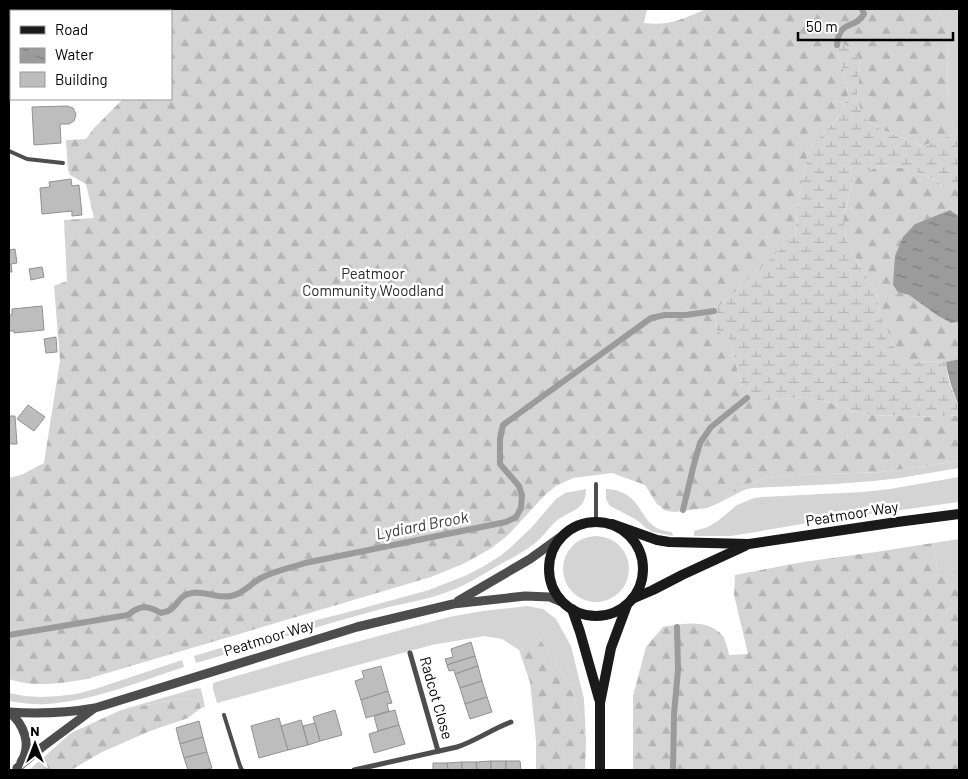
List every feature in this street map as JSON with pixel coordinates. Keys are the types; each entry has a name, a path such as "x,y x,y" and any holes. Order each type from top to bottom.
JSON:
{"main road":[{"name":"Peatmoor Way","path":"612,524 657,540 670,542 749,544 959,514"},
{"path":"596,522 612,524 621,529 635,542 643,560 644,570 639,589 629,602 619,610 600,616 580,613 568,606 553,587 549,567 554,548 566,533 574,527 596,522"},
{"name":"Peatmoor Way","path":"629,602 682,574 749,544"},
{"path":"600,770 600,702 611,648 629,602"},
{"path":"568,606 580,632 600,702"}],"street":[{"name":"Peatmoor Way","path":"453,604 530,559 566,533"},
{"name":"Peatmoor Way","path":"9,712 62,713 94,708 357,627 453,604 524,596 550,597 568,606"},
{"name":"Radcot Close","path":"410,653 438,751"},
{"name":"Peatmoor Way","path":"16,769 94,708"},
{"path":"9,712 22,727 26,738 25,754 16,769"},
{"name":"Radcot Close","path":"354,770 467,744 511,722"}],"lane":[{"path":"9,151 27,159 63,162"},
{"path":"596,484 596,522"},
{"path":"224,715 242,770"}],"green space":[{"name":"Peatmoor Community Woodland","path":"647,9 644,23 653,24 669,23 706,9 938,9 947,24 948,120 959,132 923,146 878,128 863,117 857,99 860,61 855,52 842,43 837,52 847,79 848,97 838,118 809,150 798,200 795,236 714,311 716,330 729,339 742,387 769,400 805,397 871,415 938,417 959,415 959,461 882,472 765,478 747,484 719,503 707,508 675,512 666,511 657,504 645,485 612,473 573,478 556,486 545,495 507,536 490,549 465,563 431,577 87,679 38,684 9,679 9,478 21,475 44,463 60,360 54,286 67,281 64,220 94,218 86,184 70,175 68,170 66,141 86,139 94,128 122,100 172,100 172,10 119,10"},
{"path":"938,9 959,9 959,132 948,120 947,24"},
{"path":"842,43 855,52 860,61 857,99 863,117 878,128 923,146 959,132 959,188 945,188 934,179 906,168 881,166 864,172 853,180 844,215 844,230 851,250 877,291 879,315 886,325 897,353 909,361 946,362 949,381 958,403 959,415 938,417 871,415 805,397 769,400 747,398 742,387 729,339 716,330 714,311 795,236 798,200 809,150 838,118 848,97 847,79 837,52 837,45"},
{"path":"881,166 906,168 934,179 945,188 959,188 959,216 950,210 915,224 898,292 909,295 951,323 959,322 959,359 946,362 909,361 897,353 886,325 879,315 877,291 869,281 847,242 844,230 844,215 853,180 864,172"},
{"path":"959,461 959,468 900,478 835,484 752,488 719,503 747,484 765,478 882,472"},
{"path":"959,477 959,502 820,521 731,536 694,536 694,531 708,527 737,505 754,498 863,492"},
{"path":"586,489 580,506 555,522 534,544 460,587 436,596 384,608 196,663 194,656 300,624 429,590 467,575 500,556 511,547 532,527 556,499 565,493"},
{"path":"606,489 619,491 631,498 651,524 656,528 672,532 673,536 653,532 637,520 610,506 606,499"},
{"path":"596,536 609,538 624,551 627,556 629,569 627,582 614,597 609,600 596,602 583,600 568,587 565,582 563,569 565,556 578,541 583,538"},
{"path":"959,539 959,571 938,571 933,543"},
{"path":"933,543 938,571 959,571 959,770 633,770 633,696 646,647 663,627 702,624 717,630 723,636 729,655 748,654 734,595 735,575 803,562"},
{"path":"527,606 543,609 556,619 571,646 584,699 586,740 571,687 540,639 519,650 502,639 484,636 432,645 217,703 213,683 449,617"},
{"path":"540,639 571,687 586,740 585,770 536,770 536,740 530,682 519,650"},
{"path":"182,660 184,667 99,695 42,704 9,701 9,693 41,697 76,694"},
{"path":"197,688 201,689 205,707 201,708 199,701 184,698 121,710"},
{"path":"184,698 199,701 201,708 188,718 150,731 102,752 71,770 29,770 71,733 121,710"}],"water":[{"path":"950,210 959,216 959,322 951,323 909,295 898,292 893,285 895,256 903,237 915,224"},
{"path":"959,359 959,406 949,379 946,362"}],"building":[{"path":"67,106 73,108 76,114 74,121 69,124 60,124 61,143 34,145 32,107"},
{"path":"71,179 72,186 79,185 82,215 72,216 72,211 42,214 40,188 50,187 49,182"},
{"path":"15,249 17,263 11,264 12,272 9,272 9,250"},
{"path":"42,267 44,277 31,280 29,269"},
{"path":"42,306 44,330 14,333 14,331 9,331 9,315 12,315 12,309"},
{"path":"56,337 57,352 46,353 44,339"},
{"path":"28,405 45,417 34,431 17,419"},
{"path":"9,416 15,416 17,444 9,444"},
{"path":"471,642 475,656 447,665 445,659 453,657 451,649"},
{"path":"475,656 478,666 455,674 454,670 449,671 447,665"},
{"path":"381,666 388,691 361,700 355,681 364,678 362,671"},
{"path":"478,666 482,681 460,688 455,674"},
{"path":"482,681 487,697 465,704 460,688"},
{"path":"388,691 392,703 387,704 389,711 366,718 361,700"},
{"path":"487,697 492,712 470,719 465,704"},
{"path":"335,710 342,735 320,741 313,717"},
{"path":"395,710 399,725 378,731 374,716"},
{"path":"279,718 288,750 259,758 251,726"},
{"path":"301,720 308,745 288,750 281,726"},
{"path":"199,721 203,737 180,744 176,728"},
{"path":"315,723 320,741 308,745 303,726"},
{"path":"399,725 405,744 374,753 369,734"},
{"path":"203,737 207,752 184,758 180,744"},
{"path":"207,752 212,768 188,770 184,758"},
{"path":"491,761 491,770 477,770 476,762"},
{"path":"491,761 506,761 506,770 491,770"},
{"path":"506,761 520,761 521,770 506,770"},
{"path":"462,762 462,770 448,770 447,763"},
{"path":"462,762 476,762 477,770 462,770"},
{"path":"433,763 447,763 448,770 433,770"}],"waterway":[{"path":"837,45 841,31 860,19 864,14 862,9"},
{"name":"Lydiard Brook","path":"9,635 128,615 136,609 144,607 161,613 171,609 185,595 194,593 225,597 235,595 257,580 277,571 305,563 506,522 516,517 521,508 522,495 519,486 500,464 500,439 503,425 651,318 714,311"},
{"path":"683,510 700,443 711,427 747,398"},
{"path":"673,770 674,714 678,670 677,627"}]}
